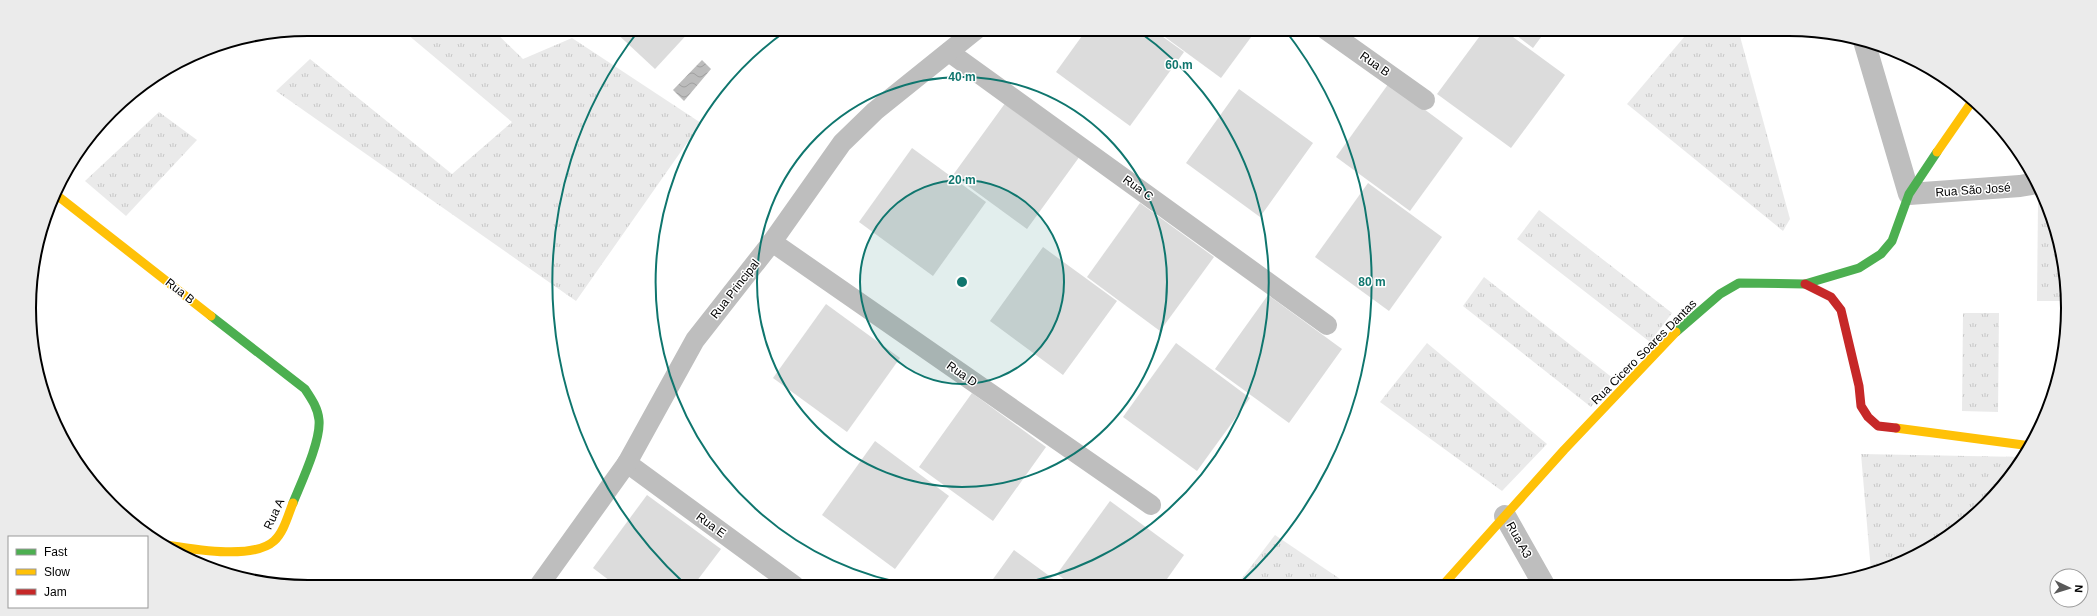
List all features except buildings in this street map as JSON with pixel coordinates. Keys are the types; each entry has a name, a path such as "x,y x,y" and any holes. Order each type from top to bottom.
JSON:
{"street":[{"path":"1866,47 1909,194"},
{"name":"Rua Cicero Soares Dantas","path":"1447,580 1564,450 1686,322 1720,294 1739,283 1805,284 1859,268 1881,254 1892,241 1909,194 1970,105"},
{"name":"Rua São José","path":"1909,194 2032,186"},
{"name":"Rua B","path":"60,198 305,389"},
{"path":"1805,284 1831,297 1841,310 1860,386 1861,406 1868,417 1878,426 2024,445"},
{"name":"Rua A","path":"177,546 201,550 234,551 260,548 276,539 288,516 318,429 318,413 305,389"},
{"name":"Rua A3","path":"1505,516 1541,580"}],"lane":[{"name":"Rua Principal","path":"543,580 627,463 695,340 772,242 842,143 875,111 968,36"},
{"name":"Rua B","path":"1335,36 1426,100"},
{"name":"Rua C","path":"949,52 1327,325"},
{"name":"Rua D","path":"772,242 1151,505"},
{"name":"Rua E","path":"627,463 787,580"}],"green space":[{"path":"409,36 499,36 523,59 572,38 701,123 576,301 276,91 310,59 452,174 512,122"},
{"path":"1685,36 1740,36 1790,219 1783,231 1627,104"},
{"path":"159,112 197,140 126,216 85,181"},
{"path":"2038,203 2040,203 2047,221 2056,255 2059,272 2061,301 2037,301"},
{"path":"1539,210 1672,313 1650,342 1517,239"},
{"path":"1484,277 1614,379 1591,407 1463,306"},
{"path":"1963,313 1999,313 1998,412 1962,411"},
{"path":"1427,343 1547,444 1502,491 1380,402"},
{"path":"1861,454 2016,457 1994,487 1955,524 1925,544 1871,568"},
{"path":"1275,535 1342,580 1241,580"}],"water":[{"path":"702,60 711,69 684,101 673,90"}],"traffic: fast":[{"path":"1676,332 1720,294 1739,283 1805,284 1859,268 1881,254 1892,241 1909,194 1937,152"},
{"path":"211,316 305,389 316,407 319,420 317,439 310,462 293,503"}],"traffic: slow":[{"path":"1937,152 1970,105"},
{"path":"60,198 211,316"},
{"path":"1447,580 1564,450 1676,332"},
{"path":"1896,428 2024,445"},
{"path":"177,546 219,552 235,552 264,547 274,541 280,533 293,503"}],"traffic: jam":[{"path":"1805,284 1831,297 1841,310 1859,386 1861,406 1868,417 1878,426 1896,428"}]}
